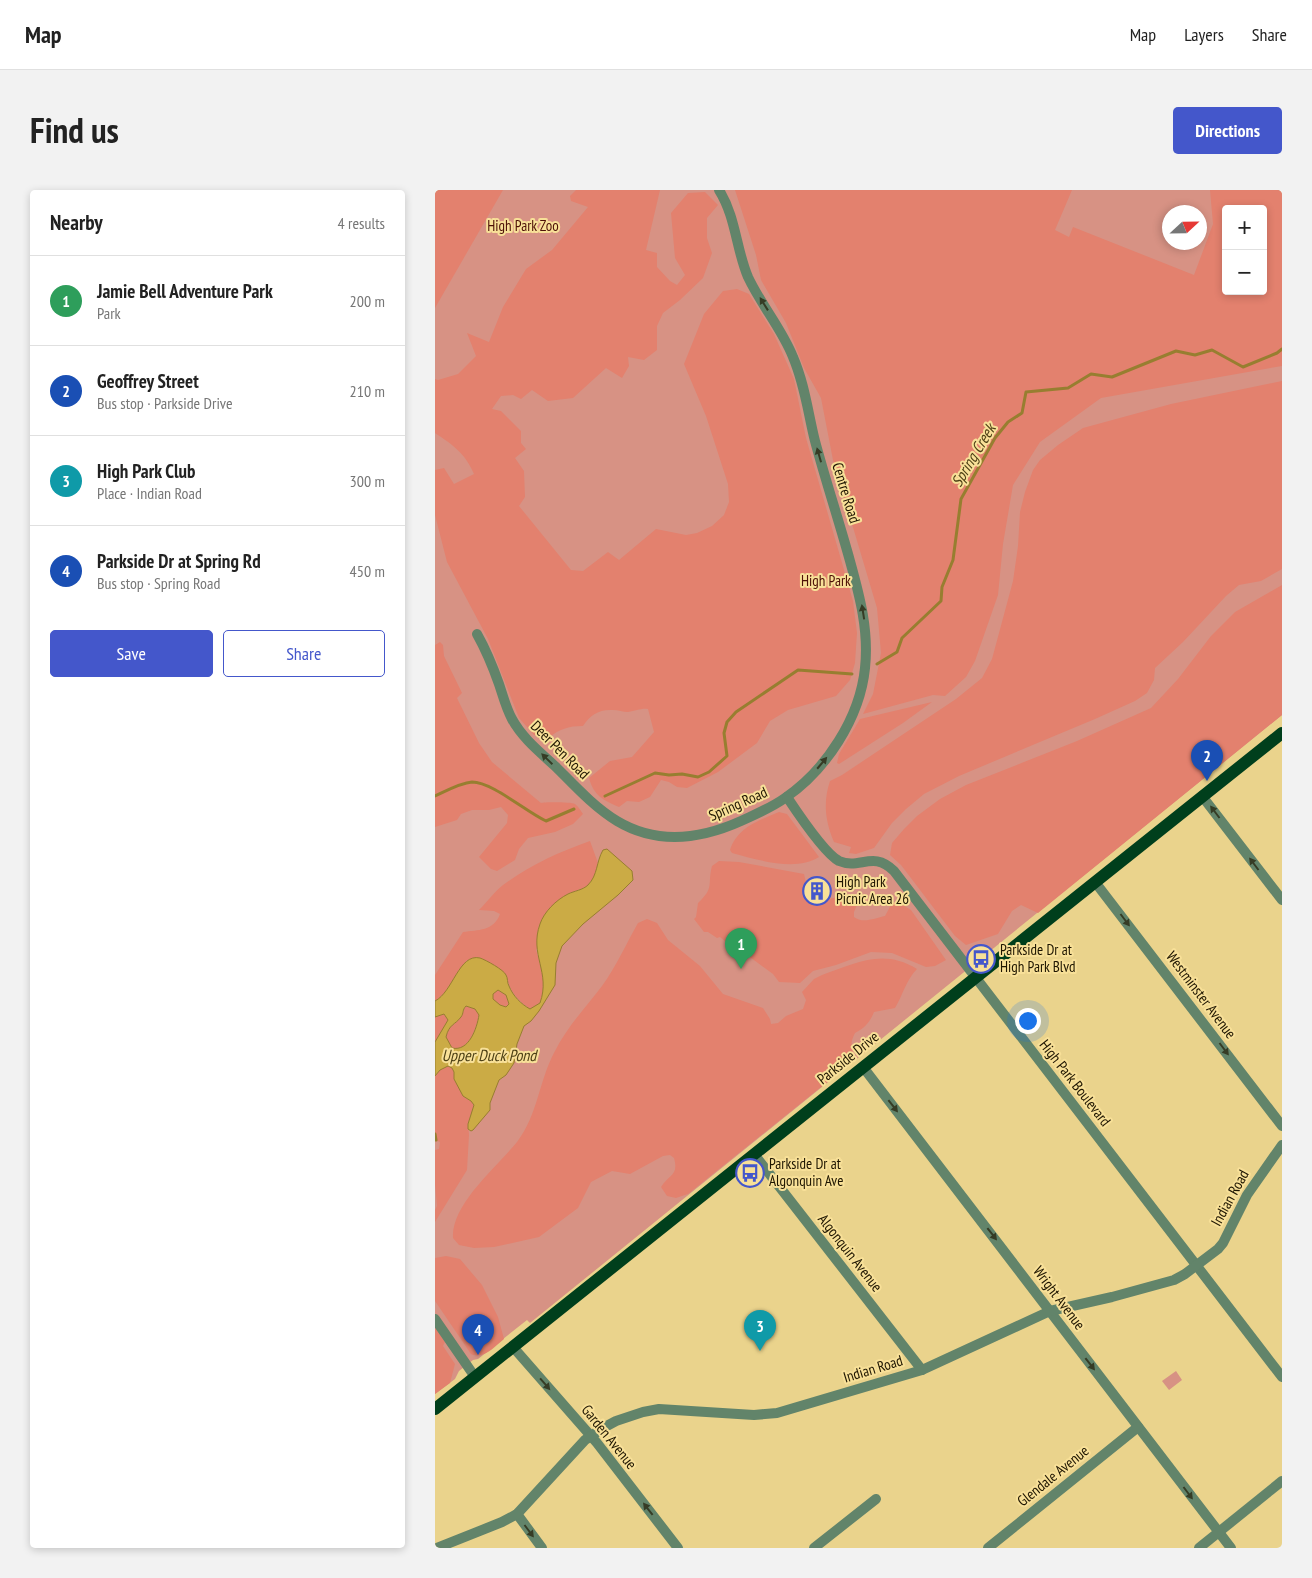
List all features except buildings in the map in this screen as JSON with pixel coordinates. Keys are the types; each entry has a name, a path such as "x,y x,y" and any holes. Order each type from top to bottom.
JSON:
{"main road":[{"name":"Parkside Drive","path":"435,1409 1282,733"}],"street":[{"name":"Centre Road","path":"719,190 730,210 748,276 784,338 799,373 815,439 860,595 865,624 865,671 850,719 823,763 787,797"},
{"name":"Deer Pen Road","path":"477,634 486,652 507,708 527,740 601,810 616,821 641,831"},
{"path":"1203,796 1282,900"},
{"name":"Spring Road","path":"641,831 673,838 718,831 770,808 787,797"},
{"name":"High Park Boulevard","path":"787,797 833,857 847,863 878,861 890,868 1282,1377"},
{"name":"Westminster Avenue","path":"1095,882 1282,1126"},
{"name":"Wright Avenue","path":"863,1067 1231,1548"},
{"name":"Indian Road","path":"437,1548 517,1514 590,1436 632,1415 653,1410 708,1411 754,1415 777,1413 922,1370 1050,1310 1109,1298 1174,1280 1185,1274 1223,1243 1247,1194 1282,1146"},
{"name":"Algonquin Avenue","path":"754,1154 922,1370"},
{"path":"435,1319 475,1377"},
{"name":"Garden Avenue","path":"513,1347 590,1436 677,1548"},
{"name":"Glendale Avenue","path":"988,1548 1138,1427"},
{"path":"1199,1548 1282,1481"},
{"path":"814,1548 876,1498"},
{"path":"517,1514 542,1548"}],"green space":[{"name":"High Park","path":"435,190 1282,190 1282,715 530,1323 527,1320 478,1359 473,1360 459,1371 455,1379 435,1394"},
{"path":"435,190 503,190 435,308"},
{"path":"576,190 660,190 646,250 657,253 657,267 670,281 677,285 685,275 675,258 671,213 688,193 705,192 718,205 707,218 707,238 712,253 703,278 663,313 657,326 657,350 644,360 628,357 629,366 622,378 606,368 573,398 548,401 532,390 521,399 513,395 501,396 492,409 501,411 521,431 521,443 526,449 515,458 524,471 525,497 519,506 571,570 583,571 608,552 619,560 656,529 686,535 697,533 712,526 724,515 729,502 728,484 706,416 684,364 704,314 723,291 737,289 749,294 774,334 794,379 806,438 853,601 857,633 855,663 850,680 836,696 788,710 770,721 757,743 718,772 687,788 677,787 661,780 650,797 639,802 627,801 619,807 600,797 589,778 610,761 632,757 654,732 648,709 628,712 603,711 592,716 583,726 564,729 548,738 534,735 519,718 488,639 447,562 435,515 435,470 444,468 454,484 474,474 467,460 458,450 435,433 435,379 438,380 458,374 476,356 467,333 489,342 503,307 526,269 552,250 588,207 571,201 570,196"},
{"path":"735,190 1072,190 1055,230 1069,237 1073,227 1194,275 1203,250 1207,250 1207,240 1213,224 1210,190 1282,190 1282,366 1101,398 1040,442 1013,485 1003,544 998,595 975,661 966,677 945,696 933,695 863,714 873,694 881,653 877,608 833,460 821,398 804,368 786,323 761,280 756,255"},
{"path":"1282,381 1282,569 1261,581 1239,585 1226,596 1183,642 1155,668 1154,680 1147,693 1135,701 959,776 924,794 892,823 874,848 856,854 849,853 851,847 834,842 826,812 826,796 830,781 842,775 956,699 982,678 992,659 1013,581 1020,512 1025,492 1033,470 1040,460 1083,428 1171,404"},
{"path":"1282,585 1282,715 1038,913 1021,905 1012,911 998,934 966,945 955,936 901,865 890,855 892,843 904,829 917,816 940,799 966,785 1077,741 1151,708 1178,679 1211,636 1235,612"},
{"path":"440,642 443,645 444,656 462,693 457,698 479,743 492,762 541,803 573,803 583,814 573,824 555,832 528,838 519,849 515,860 497,871 491,869 479,857 507,823 508,815 501,807 489,810 472,810 461,814 457,820 435,827 435,645"},
{"path":"932,702 903,723 839,764 837,763 839,754 860,719"},
{"path":"779,812 787,814 819,857 799,864 788,864 732,853 730,850 743,830"},
{"path":"590,841 598,863 595,877 586,887 568,894 536,950 542,970 543,982 540,1003 530,1009 525,1006 511,990 506,975 482,959 467,960 446,992 435,1001 435,975 463,932 485,929 497,920 500,914 494,911 479,910 497,891 534,865"},
{"path":"719,861 739,862 804,874 811,903 838,897 857,905 854,917 861,920 885,916 892,903 898,902 911,910 946,960 935,966 926,967 892,953 871,952 813,971 800,983 779,982 773,974 738,947 727,943 720,937 717,938 708,932 704,932 694,919 698,903 709,889 712,866"},
{"path":"647,919 657,923 668,940 700,966 723,994 763,1008 771,1024 778,1023 786,1016 803,1009 806,1000 802,992 814,979 822,975 858,962 881,959 893,959 917,969 907,983 895,1008 874,1012 867,1024 855,1033 851,1046 857,1058 688,1194 676,1198 667,1196 661,1187 674,1172 675,1168 674,1158 670,1155 663,1156 630,1174 612,1171 591,1182 578,1208 539,1237 494,1247 474,1248 459,1245 453,1238 454,1225 459,1212 467,1199 524,1132 534,1109 545,1074 560,1042 607,979 638,923"},
{"path":"497,990 506,995 509,1005 506,1007 493,999 493,994"},
{"path":"466,1006 475,1009 479,1015 476,1026 467,1043 458,1048 452,1048 446,1037 447,1033 450,1027 461,1017"},
{"path":"441,1013 448,1020 435,1042 435,1017"},
{"path":"448,1066 454,1072 454,1079 463,1096 474,1105 468,1124 467,1170 435,1222 437,1206 435,1150 439,1149 440,1142 435,1140 435,1076 440,1070"},
{"path":"446,1256 460,1259 482,1285 498,1317 504,1339 485,1354 471,1354 435,1301 435,1258"},
{"path":"435,1327 445,1342 443,1346 455,1364 450,1383 435,1394"},
{"path":"1176,1371 1182,1380 1169,1390 1162,1381"}],"water":[{"name":"Upper Duck Pond","path":"607,849 632,871 633,880 583,924 562,946 556,963 555,985 539,1011 524,1026 517,1044 514,1063 506,1075 499,1080 490,1103 490,1110 471,1131 468,1129 468,1124 474,1105 463,1096 454,1079 452,1068 448,1066 440,1070 435,1076 435,1042 448,1020 444,1014 435,1017 435,1001 447,990 461,967 467,961 473,958 480,958 495,965 505,973 508,985 523,1005 530,1009 540,1003 543,982 537,935 540,924 547,911 559,900 588,885 594,877 603,850","holes":["498,990 506,995 509,1004 506,1007 493,999 493,994","466,1006 475,1009 479,1015 476,1026 467,1043 458,1048 452,1048 446,1037 447,1033 450,1027 461,1017"]}],"waterway":[{"name":"Spring Creek","path":"877,664 897,652 902,638 941,601 942,587 953,560 961,499 995,438 1008,422 1022,413 1026,392 1068,388 1091,374 1112,377 1176,351 1195,355 1212,350 1243,367 1277,353 1282,349"},
{"name":"Spring Creek","path":"605,796 655,773 682,774 698,777 709,772 727,756 724,733 727,722 736,712 798,670 852,674"},
{"name":"Spring Creek","path":"435,796 472,782 480,783 499,792 546,821 574,809"},
{"path":"435,1134 436,1140"}],"place":[{"name":"Geoffrey Street","path":"1207,781"},
{"name":"High Park Picnic Area 26","path":"817,891"},
{"name":"Parkside Dr at High Park Blvd","path":"981,959"},
{"name":"Jamie Bell Adventure Park","path":"741,969"},
{"name":"Parkside Dr at Algonquin Ave","path":"750,1173"},
{"name":"High Park Club","path":"760,1351"},
{"name":"Parkside Dr at Spring Rd","path":"478,1355"}],"park label":[{"name":"High Park Zoo","path":"523,226"}]}
